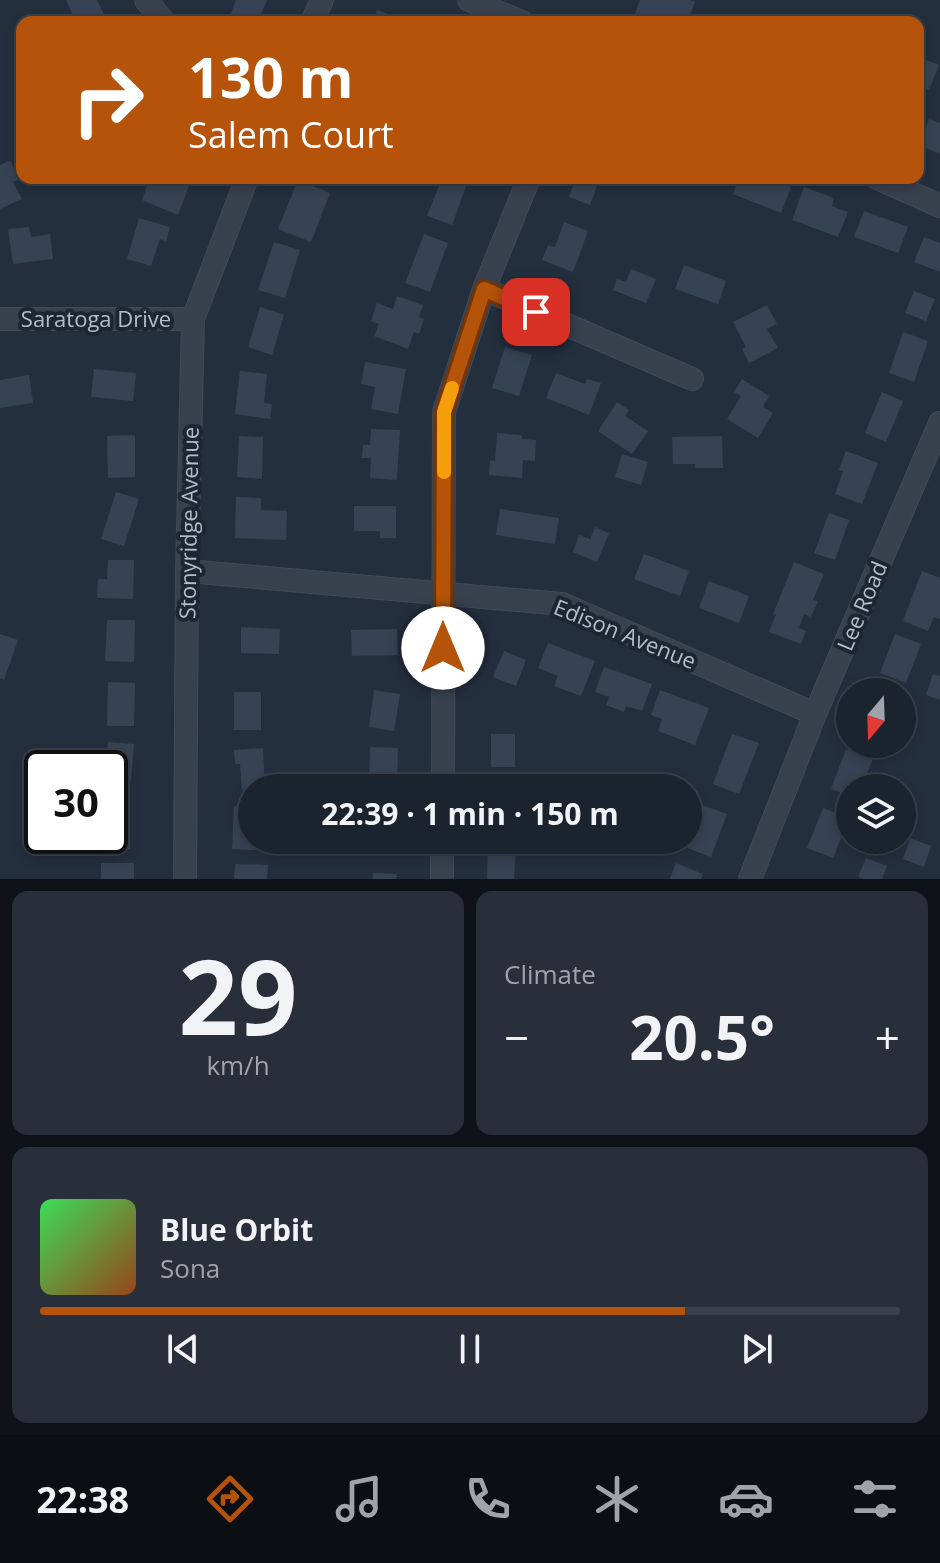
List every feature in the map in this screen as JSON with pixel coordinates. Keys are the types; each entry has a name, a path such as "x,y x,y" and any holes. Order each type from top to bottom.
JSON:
{"street":[{"path":"146,0 159,16"},
{"path":"469,0 508,16"},
{"name":"Stonyridge Avenue","path":"185,879 193,319 245,184"},
{"path":"443,774 444,412 484,289 527,184"},
{"path":"890,184 940,206"},
{"path":"484,289 692,379"},
{"name":"Saratoga Drive","path":"0,319 193,319"},
{"name":"Lee Road","path":"750,879 815,714 940,423"},
{"name":"Edison Avenue","path":"187,571 562,604 815,714"},
{"path":"442,854 442,879"}],"building":[{"path":"66,0 97,0 105,16 73,16"},
{"path":"236,0 267,0 260,16 230,16"},
{"path":"640,0 695,2 689,16 634,16"},
{"path":"377,10 392,16 375,16"},
{"path":"924,59 939,65 929,90 924,88"},
{"path":"929,119 940,123 940,154 924,147 924,132"},
{"path":"10,160 16,173 13,182 22,199 0,209 0,165"},
{"path":"148,184 190,184 178,215 142,200"},
{"path":"296,184 308,184 330,193 311,242 278,229"},
{"path":"440,184 467,184 452,225 427,216"},
{"path":"574,184 598,184 590,205 569,197"},
{"path":"737,184 783,184 791,187 781,213 733,194"},
{"path":"804,187 834,198 832,206 848,212 838,237 792,220"},
{"path":"864,211 908,227 898,253 854,237"},
{"path":"139,218 170,227 166,241 160,239 151,266 127,259"},
{"path":"564,222 588,231 573,272 542,260 548,245 555,247"},
{"path":"29,227 31,237 50,234 53,259 13,264 8,229"},
{"path":"424,234 448,243 430,292 405,283"},
{"path":"924,237 940,243 940,272 914,262"},
{"path":"274,242 300,250 285,298 258,290"},
{"path":"684,265 726,281 718,304 675,289"},
{"path":"631,269 656,279 646,303 613,290 617,279 626,282"},
{"path":"914,291 935,299 926,321 905,313"},
{"path":"397,296 423,305 419,317 424,319 419,334 414,332 408,349 374,336 379,324 371,321 377,303 393,309"},
{"path":"767,305 777,324 767,329 778,348 749,363 742,349 746,347 733,322"},
{"path":"260,307 284,315 272,355 248,347"},
{"path":"903,332 928,341 914,382 889,373"},
{"path":"505,347 532,355 519,396 492,388"},
{"path":"365,362 406,369 398,414 371,409 375,387 361,384"},
{"path":"94,369 136,373 133,401 91,397"},
{"path":"240,371 267,374 264,403 272,404 270,419 235,414"},
{"path":"556,373 585,384 587,379 601,383 589,415 546,398"},
{"path":"29,375 33,403 0,408 0,380"},
{"path":"742,379 769,396 763,407 773,413 758,438 727,419 741,396 734,392"},
{"path":"882,392 903,401 886,442 865,433"},
{"path":"617,402 629,410 625,416 648,431 632,454 598,431"},
{"path":"371,429 400,430 397,480 370,478 371,458 362,458 363,445 370,445"},
{"path":"497,433 522,435 522,439 536,440 535,461 523,460 522,478 489,475 490,460 495,461"},
{"path":"135,435 135,477 108,478 107,436"},
{"path":"239,436 263,437 262,479 237,477"},
{"path":"722,436 723,468 673,464 672,437"},
{"path":"846,451 878,463 862,504 835,494"},
{"path":"622,454 648,462 641,485 615,477"},
{"path":"116,492 139,499 124,546 101,539"},
{"path":"236,497 261,498 261,510 287,511 286,540 235,538"},
{"path":"354,506 396,506 396,538 380,538 380,531 354,531"},
{"path":"500,509 559,518 555,544 496,535"},
{"path":"829,513 849,520 835,560 814,553"},
{"path":"595,527 609,533 597,562 573,552 579,535 590,539"},
{"path":"644,554 689,571 680,596 634,579"},
{"path":"108,560 134,560 133,599 97,598 98,579 107,579"},
{"path":"794,562 824,574 813,600 818,601 811,617 804,614 799,628 806,631 801,644 769,632"},
{"path":"922,571 940,578 940,619 934,617 928,631 903,621"},
{"path":"709,581 749,596 739,623 699,608"},
{"path":"107,620 135,620 134,662 105,661"},
{"path":"241,627 280,629 279,654 241,653"},
{"path":"397,629 398,655 352,656 351,630"},
{"path":"0,634 18,640 4,680 0,678"},
{"path":"895,634 921,644 908,678 893,678 880,673"},
{"path":"548,643 595,661 581,696 554,686 558,676 538,668"},
{"path":"504,651 526,660 516,686 493,677"},
{"path":"604,667 652,684 642,711 626,706 624,712 606,705 609,697 595,692"},
{"path":"933,674 940,676 940,700 926,695"},
{"path":"108,682 135,683 134,726 107,726"},
{"path":"374,690 400,694 394,731 369,727"},
{"path":"660,690 709,708 695,745 658,731 662,719 651,715"},
{"path":"234,692 261,692 261,730 234,730"},
{"path":"491,734 515,734 515,767 491,767"},
{"path":"732,734 759,743 739,794 713,784"},
{"path":"108,742 134,744 131,781 128,781 128,750 107,750"},
{"path":"370,747 398,748 397,774 369,774"},
{"path":"263,748 264,774 241,774 240,764 235,764 234,750"},
{"path":"843,758 873,759 867,774 837,774"},
{"path":"128,799 130,799 128,849"},
{"path":"702,805 727,814 711,857 702,854"},
{"path":"234,806 238,806 238,849 232,849"},
{"path":"823,808 836,813 836,850 833,858 807,848"},
{"path":"916,840 931,846 924,867 903,859 905,854 916,854"},
{"path":"488,854 516,854 514,879 487,879"},
{"path":"866,858 887,866 882,879 858,877"},
{"path":"101,863 134,863 134,879 101,879"},
{"path":"676,863 703,874 701,879 670,879"},
{"path":"235,864 268,865 267,879 234,879"},
{"path":"373,873 397,874 396,879 373,879"}],"slow traffic":[{"path":"444,472 444,412 452,388"}],"route":[{"path":"443,648 444,412 484,289 536,312"}]}
